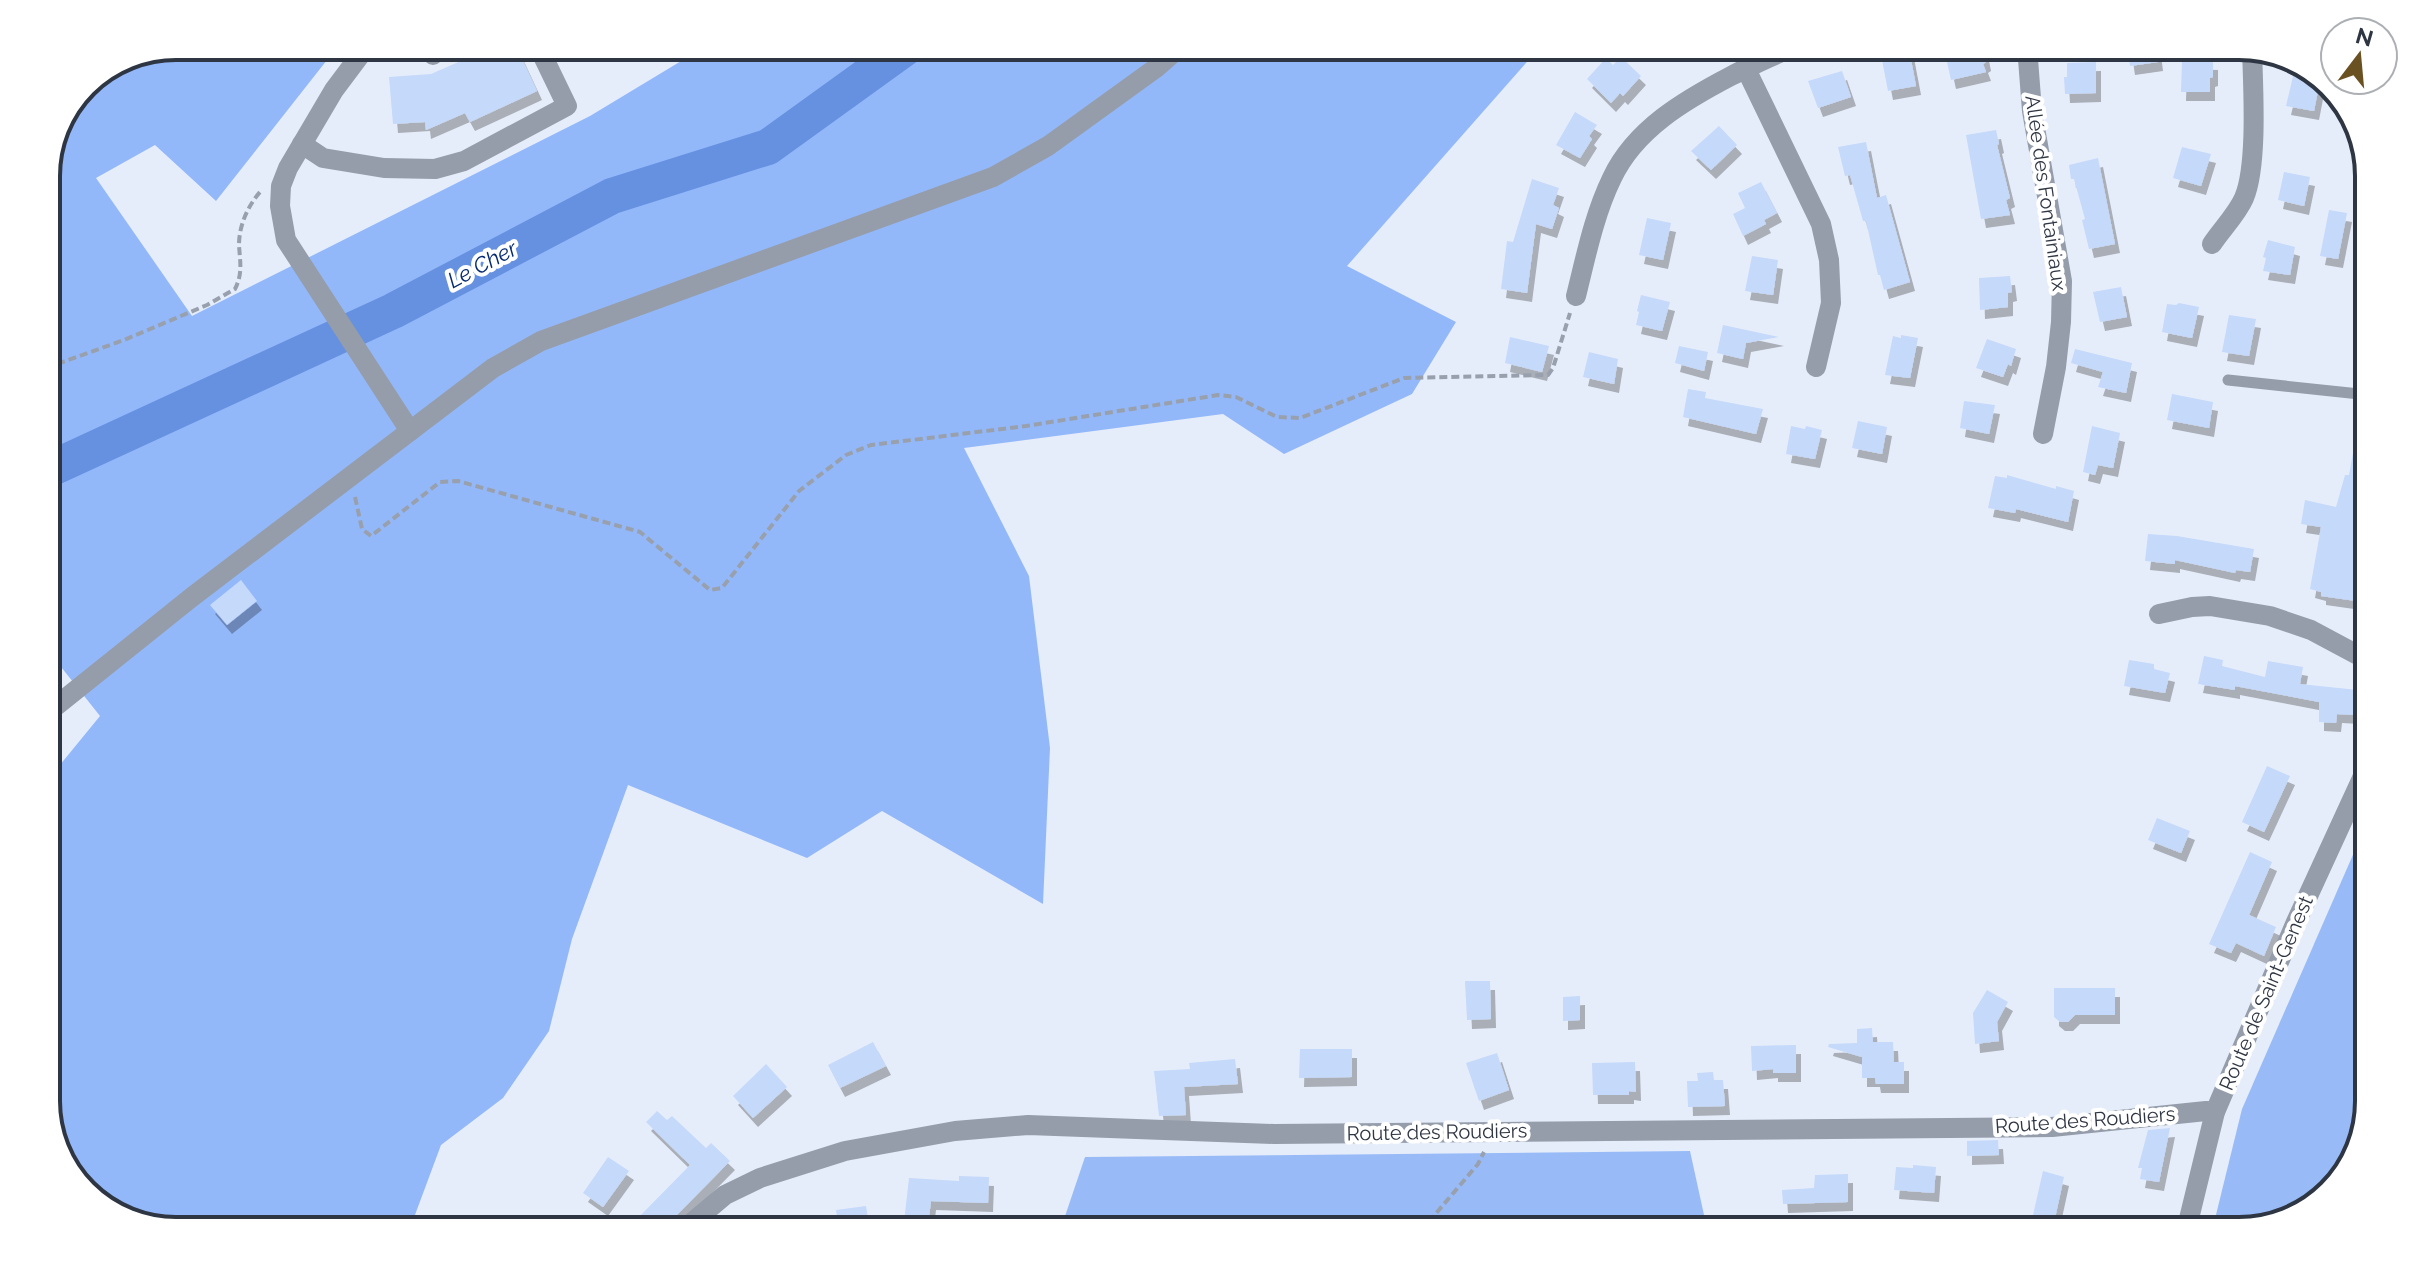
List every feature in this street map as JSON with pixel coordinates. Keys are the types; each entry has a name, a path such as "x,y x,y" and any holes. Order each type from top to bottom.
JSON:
{"street":[{"path":"356,60 334,90 288,168 281,186 280,206 286,240 410,431"},
{"path":"302,144 323,158 384,168 435,169 464,161 567,106 545,60"},
{"path":"60,703 192,597 493,368 541,341 993,177 1048,146 1165,60"},
{"path":"1576,296 1597,216 1613,176 1630,150 1652,126 1693,96 1767,60"},
{"name":"Allée des Fontainiaux","path":"2028,60 2032,111 2062,281 2056,367 2043,434"},
{"path":"2212,244 2244,199 2250,176 2252,61"},
{"path":"1746,69 1821,224 1829,260 1831,303 1816,367"},
{"path":"2159,614 2210,606 2270,616 2311,630 2355,654"},
{"name":"Route de Saint-Genest","path":"2189,1217 2215,1112 2355,793"},
{"name":"Route des Roudiers","path":"699,1217 725,1195 760,1178 845,1151 955,1131 1028,1125 1274,1134 2052,1127 2215,1112"}],"lane":[{"path":"2228,380 2355,394"}],"path":[{"path":"60,363 207,305 235,289 242,269 239,235 243,220 262,189"},
{"path":"350,477 362,529 371,536 440,482 458,481 640,532 710,590 722,588 799,491 846,455 871,445 1026,426 1218,395 1236,397 1277,417 1300,418 1404,378 1548,375 1576,296"},
{"path":"1433,1217 1478,1164 1493,1132"}],"shaded area":[{"path":"176,60 327,60 216,201 155,145 96,178 192,316 590,116 683,60 1529,60 1347,266 1456,322 1412,394 1284,454 1223,414 964,448 1029,576 1050,748 1043,904 882,811 807,858 628,785 572,939 549,1031 503,1098 441,1145 414,1217 161,1216 111,1198 79,1166 66,1138 60,1109 60,765 100,716 60,666 60,168 72,125 84,105 99,89 139,66"},
{"path":"2355,850 2355,1101 2351,1131 2336,1166 2304,1198 2276,1211 2254,1216 2215,1217 2242,1109"},
{"path":"1690,1151 1704,1217 1065,1217 1085,1157"}],"building":[{"path":"463,60 523,60 537,91 470,122 465,113 426,130 425,122 393,124 389,77 431,74"},
{"path":"1604,60 1613,65 1618,60 1624,60 1641,76 1623,96 1620,93 1611,103 1587,79"},
{"path":"1882,60 1911,60 1916,86 1888,91"},
{"path":"1947,60 1986,60 1983,64 1986,72 1951,80"},
{"path":"2129,60 2158,60 2158,62 2130,66"},
{"path":"2182,60 2213,61 2210,92 2181,92"},
{"path":"2096,62 2096,93 2065,94 2067,63"},
{"path":"1842,71 1851,97 1818,108 1808,81"},
{"path":"2294,74 2318,91 2314,111 2286,106"},
{"path":"1575,112 1597,125 1580,158 1556,145"},
{"path":"1719,126 1737,145 1711,170 1691,151"},
{"path":"1996,130 2010,198 2006,200 2010,215 1981,219 1966,135"},
{"path":"1866,142 1877,198 1886,195 1910,282 1884,290 1866,221 1863,221 1850,175 1845,176 1838,147"},
{"path":"2182,147 2211,154 2201,186 2173,178"},
{"path":"2098,158 2115,244 2089,249 2082,220 2085,219 2069,165"},
{"path":"2284,172 2310,177 2304,206 2278,200"},
{"path":"1532,179 1559,188 1553,205 1559,208 1552,229 1536,224 1527,293 1501,289 1507,241 1513,242"},
{"path":"1761,182 1777,213 1764,220 1766,224 1743,236 1733,214 1745,208 1738,193"},
{"path":"2329,210 2347,213 2338,259 2320,256"},
{"path":"1647,218 1671,223 1663,260 1639,255"},
{"path":"2268,240 2295,247 2290,275 2263,271"},
{"path":"1752,256 1778,260 1773,295 1745,291"},
{"path":"2010,276 2012,292 2008,293 2008,307 1980,310 1979,278"},
{"path":"2121,287 2127,317 2100,322 2093,292"},
{"path":"1641,295 1670,302 1662,331 1636,325"},
{"path":"2167,304 2199,307 2192,338 2162,332"},
{"path":"2229,315 2256,319 2249,356 2222,352"},
{"path":"1723,325 1779,337 1746,343 1743,359 1717,353"},
{"path":"1901,335 1918,338 1910,378 1885,375 1893,336 1901,338"},
{"path":"1510,337 1549,346 1542,372 1505,363"},
{"path":"1987,339 2016,349 2011,366 2008,364 2003,377 1976,368"},
{"path":"1679,346 1708,352 1704,371 1675,363"},
{"path":"2075,349 2132,363 2126,393 2098,387 2103,372 2071,363"},
{"path":"1589,352 1618,359 1614,384 1583,377"},
{"path":"1688,389 1706,392 1705,398 1763,409 1756,434 1683,417"},
{"path":"2172,394 2213,402 2209,428 2167,420"},
{"path":"1964,401 1995,405 1989,434 1960,428"},
{"path":"1858,421 1887,427 1882,454 1852,448"},
{"path":"1791,426 1822,430 1815,459 1786,454"},
{"path":"2092,426 2120,433 2113,468 2098,465 2095,475 2083,472"},
{"path":"2355,442 2355,601 2321,596 2321,592 2310,589 2321,527 2301,524 2305,500 2336,507 2345,475 2349,475"},
{"path":"2007,475 2074,491 2068,522 2016,509 2015,513 1988,508 1995,476 2007,478"},
{"path":"2148,534 2254,549 2250,572 2236,570 2235,573 2175,560 2175,564 2145,561"},
{"path":"241,580 257,601 227,625 210,605"},
{"path":"2204,656 2223,660 2222,666 2265,677 2268,661 2303,667 2300,684 2355,690 2355,715 2337,714 2336,723 2319,722 2319,702 2235,686 2235,690 2198,684"},
{"path":"2129,660 2154,664 2154,669 2170,673 2165,693 2124,686"},
{"path":"2267,766 2290,776 2264,832 2242,822"},
{"path":"2157,818 2190,831 2181,853 2148,840"},
{"path":"2250,852 2272,862 2249,915 2276,927 2264,956 2236,943 2231,953 2209,944"},
{"path":"1465,981 1490,981 1491,1019 1467,1020"},
{"path":"2054,988 2115,988 2115,1015 2075,1015 2068,1022 2060,1022 2054,1017"},
{"path":"1987,990 2008,1002 1997,1022 1999,1041 1975,1044 1973,1013"},
{"path":"1580,996 1580,1020 1563,1021 1563,997"},
{"path":"1872,1028 1873,1042 1893,1042 1894,1062 1904,1062 1904,1084 1876,1084 1875,1078 1862,1078 1862,1057 1828,1047 1829,1044 1857,1043 1857,1029"},
{"path":"873,1042 886,1066 840,1088 828,1065"},
{"path":"1796,1045 1796,1073 1773,1073 1773,1069 1752,1071 1751,1046"},
{"path":"1300,1049 1352,1049 1352,1077 1299,1078"},
{"path":"1497,1053 1509,1090 1479,1101 1466,1063"},
{"path":"1235,1059 1238,1084 1184,1087 1186,1115 1159,1116 1154,1071 1190,1069 1189,1063"},
{"path":"1635,1062 1636,1092 1629,1091 1629,1095 1593,1095 1592,1063"},
{"path":"766,1064 787,1087 753,1118 733,1096"},
{"path":"1713,1072 1714,1080 1723,1080 1725,1106 1688,1107 1687,1081 1698,1081 1697,1073"},
{"path":"657,1111 667,1120 672,1116 706,1148 711,1143 730,1161 675,1217 639,1217 690,1165 646,1122"},
{"path":"2170,1128 2159,1182 2140,1179 2142,1168 2138,1168 2148,1130"},
{"path":"1998,1140 1999,1155 1967,1156 1967,1141"},
{"path":"608,1157 629,1171 603,1207 583,1193"},
{"path":"1913,1165 1936,1167 1934,1193 1894,1190 1896,1167 1913,1168"},
{"path":"2043,1171 2064,1177 2055,1217 2033,1215"},
{"path":"1848,1174 1848,1202 1783,1204 1782,1190 1814,1188 1815,1175"},
{"path":"959,1176 989,1177 988,1203 931,1201 929,1217 905,1217 909,1178 959,1181"},
{"path":"866,1206 868,1217 837,1217 836,1210"}],"waterway":[{"name":"Le Cher","path":"60,465 393,311 612,196 768,147 889,60"}]}
